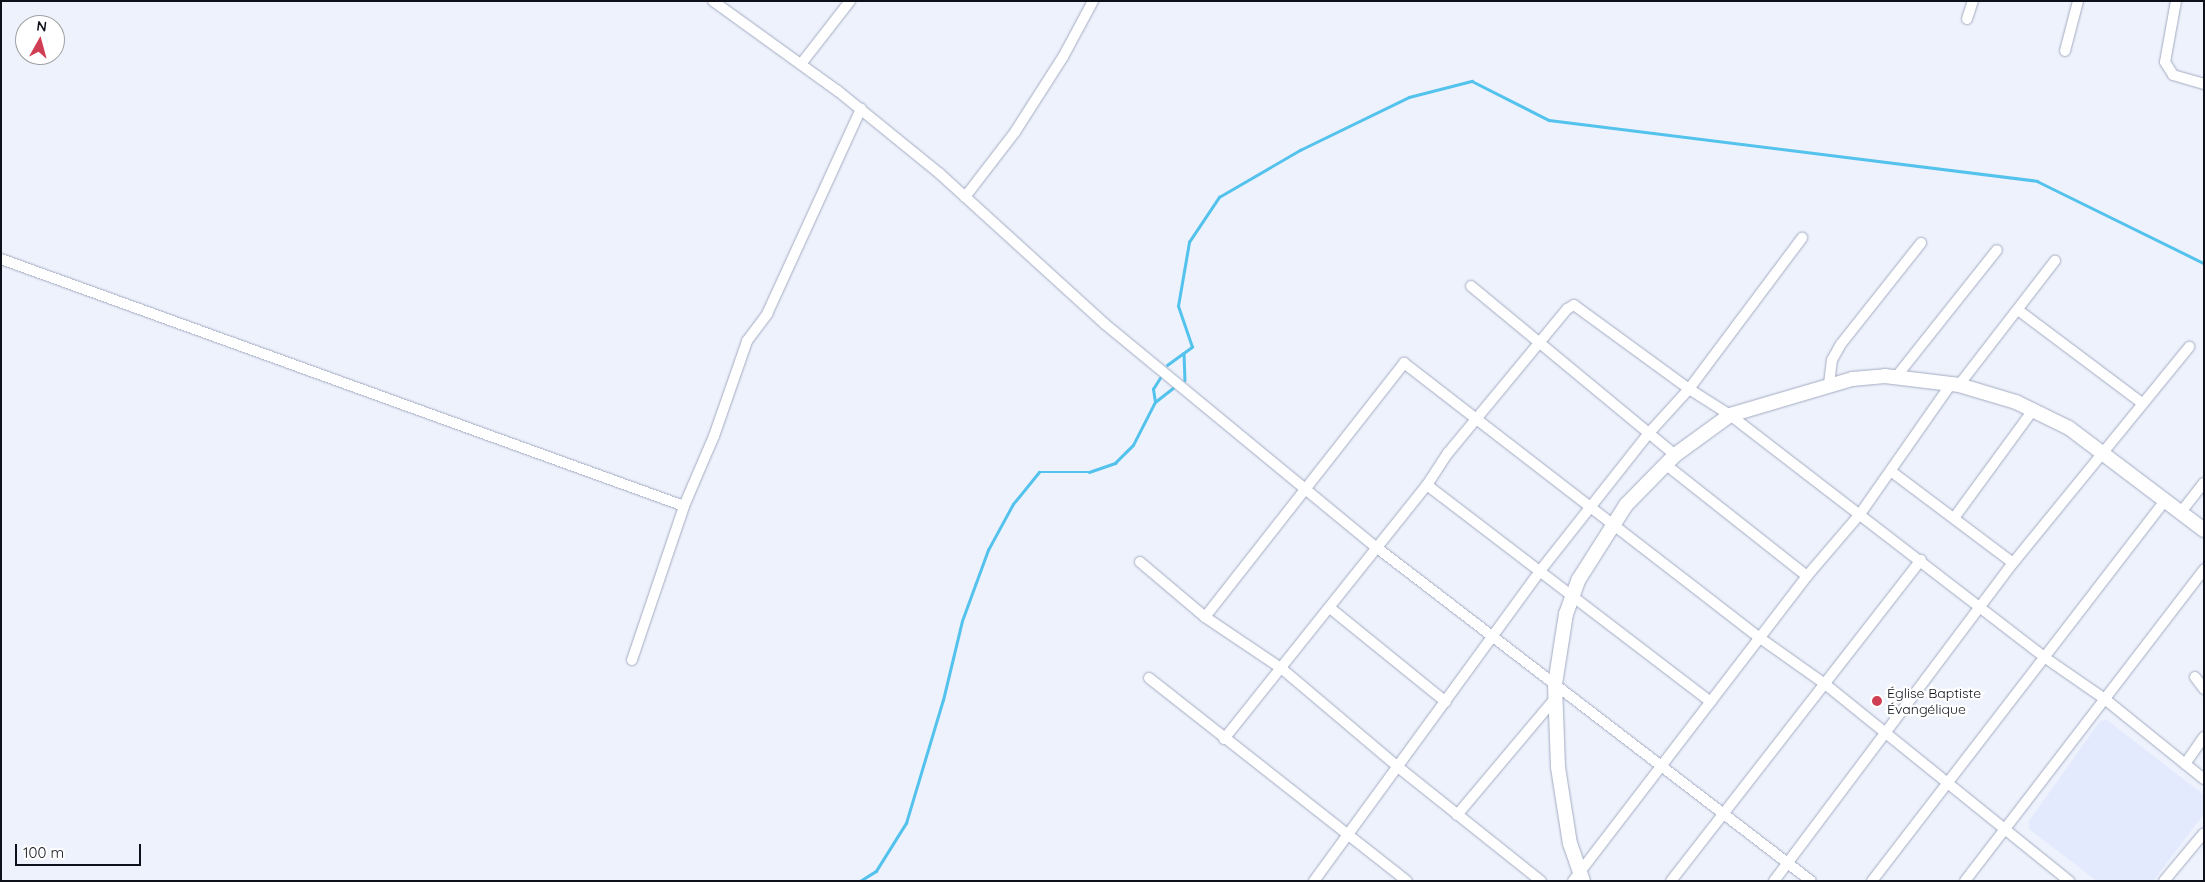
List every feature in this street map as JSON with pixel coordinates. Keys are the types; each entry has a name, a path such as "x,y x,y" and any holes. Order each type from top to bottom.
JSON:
{"street":[{"path":"713,1 862,109 965,196 1104,324 1306,490 1810,881"},
{"path":"801,64 850,1"},
{"path":"965,196 1015,132 1063,57 1092,1"},
{"path":"1967,19 1972,1"},
{"path":"2065,51 2078,1"},
{"path":"2176,1 2165,62 2173,75 2204,84"},
{"path":"632,660 684,506 714,436 748,341 767,314 862,109"},
{"path":"1314,881 1589,507 1649,433 1689,389 1802,238"},
{"path":"1829,384 1832,360 1841,344 1921,243"},
{"path":"1896,377 1997,250"},
{"path":"1,259 684,506"},
{"path":"1578,878 1807,576 1860,514 1955,384 2018,310 2055,261"},
{"path":"1471,286 1649,433 1670,460 1807,576"},
{"path":"1224,739 1330,608 1476,419 1540,344 1567,309 1574,305 1689,389 1730,415 1921,560 2044,657 2106,700 2204,779"},
{"path":"2018,310 2142,403"},
{"path":"1774,881 1888,734 2013,563 2188,347"},
{"path":"1206,617 1404,363 1760,638 1825,684 1949,781 2003,828 2069,881"},
{"path":"1578,878 1562,799 1554,700 1561,632 1572,597 1593,554 1626,505 1670,460 1730,415 1829,384 1896,377 1955,384 2033,410 2069,428 2204,530"},
{"path":"1954,518 2033,410"},
{"path":"1892,472 2013,563"},
{"path":"2181,512 2204,483"},
{"path":"1427,484 1710,702"},
{"path":"1872,881 2165,501"},
{"path":"1671,881 1921,560"},
{"path":"1140,562 1206,617 1281,668 1398,767 1541,881"},
{"path":"1965,881 2003,828 2106,700 2204,569"},
{"path":"1330,608 1446,702"},
{"path":"2195,677 2204,689"},
{"path":"1149,678 1224,739 1407,881"},
{"path":"1457,815 1554,700"},
{"path":"2185,764 2204,737"},
{"path":"2164,881 2204,833"}],"shaded area":[{"path":"2107,720 2204,795 2204,814 2153,881 2097,881 2029,829 2029,821 2100,721"}],"waterway":[{"path":"1167,365 1192,347 1178,306 1189,242 1219,197 1300,150 1409,97 1472,81 1549,120 2037,181 2204,263"},
{"path":"1184,353 1185,380"},
{"path":"860,881 876,871 906,823 943,700 962,621 988,550 1013,504 1039,472 1089,472 1115,463 1133,445 1155,402 1153,389 1160,378"},
{"path":"1155,402 1173,388"}],"place":[{"name":"Église Baptiste Évangélique","path":"1877,701"}]}
